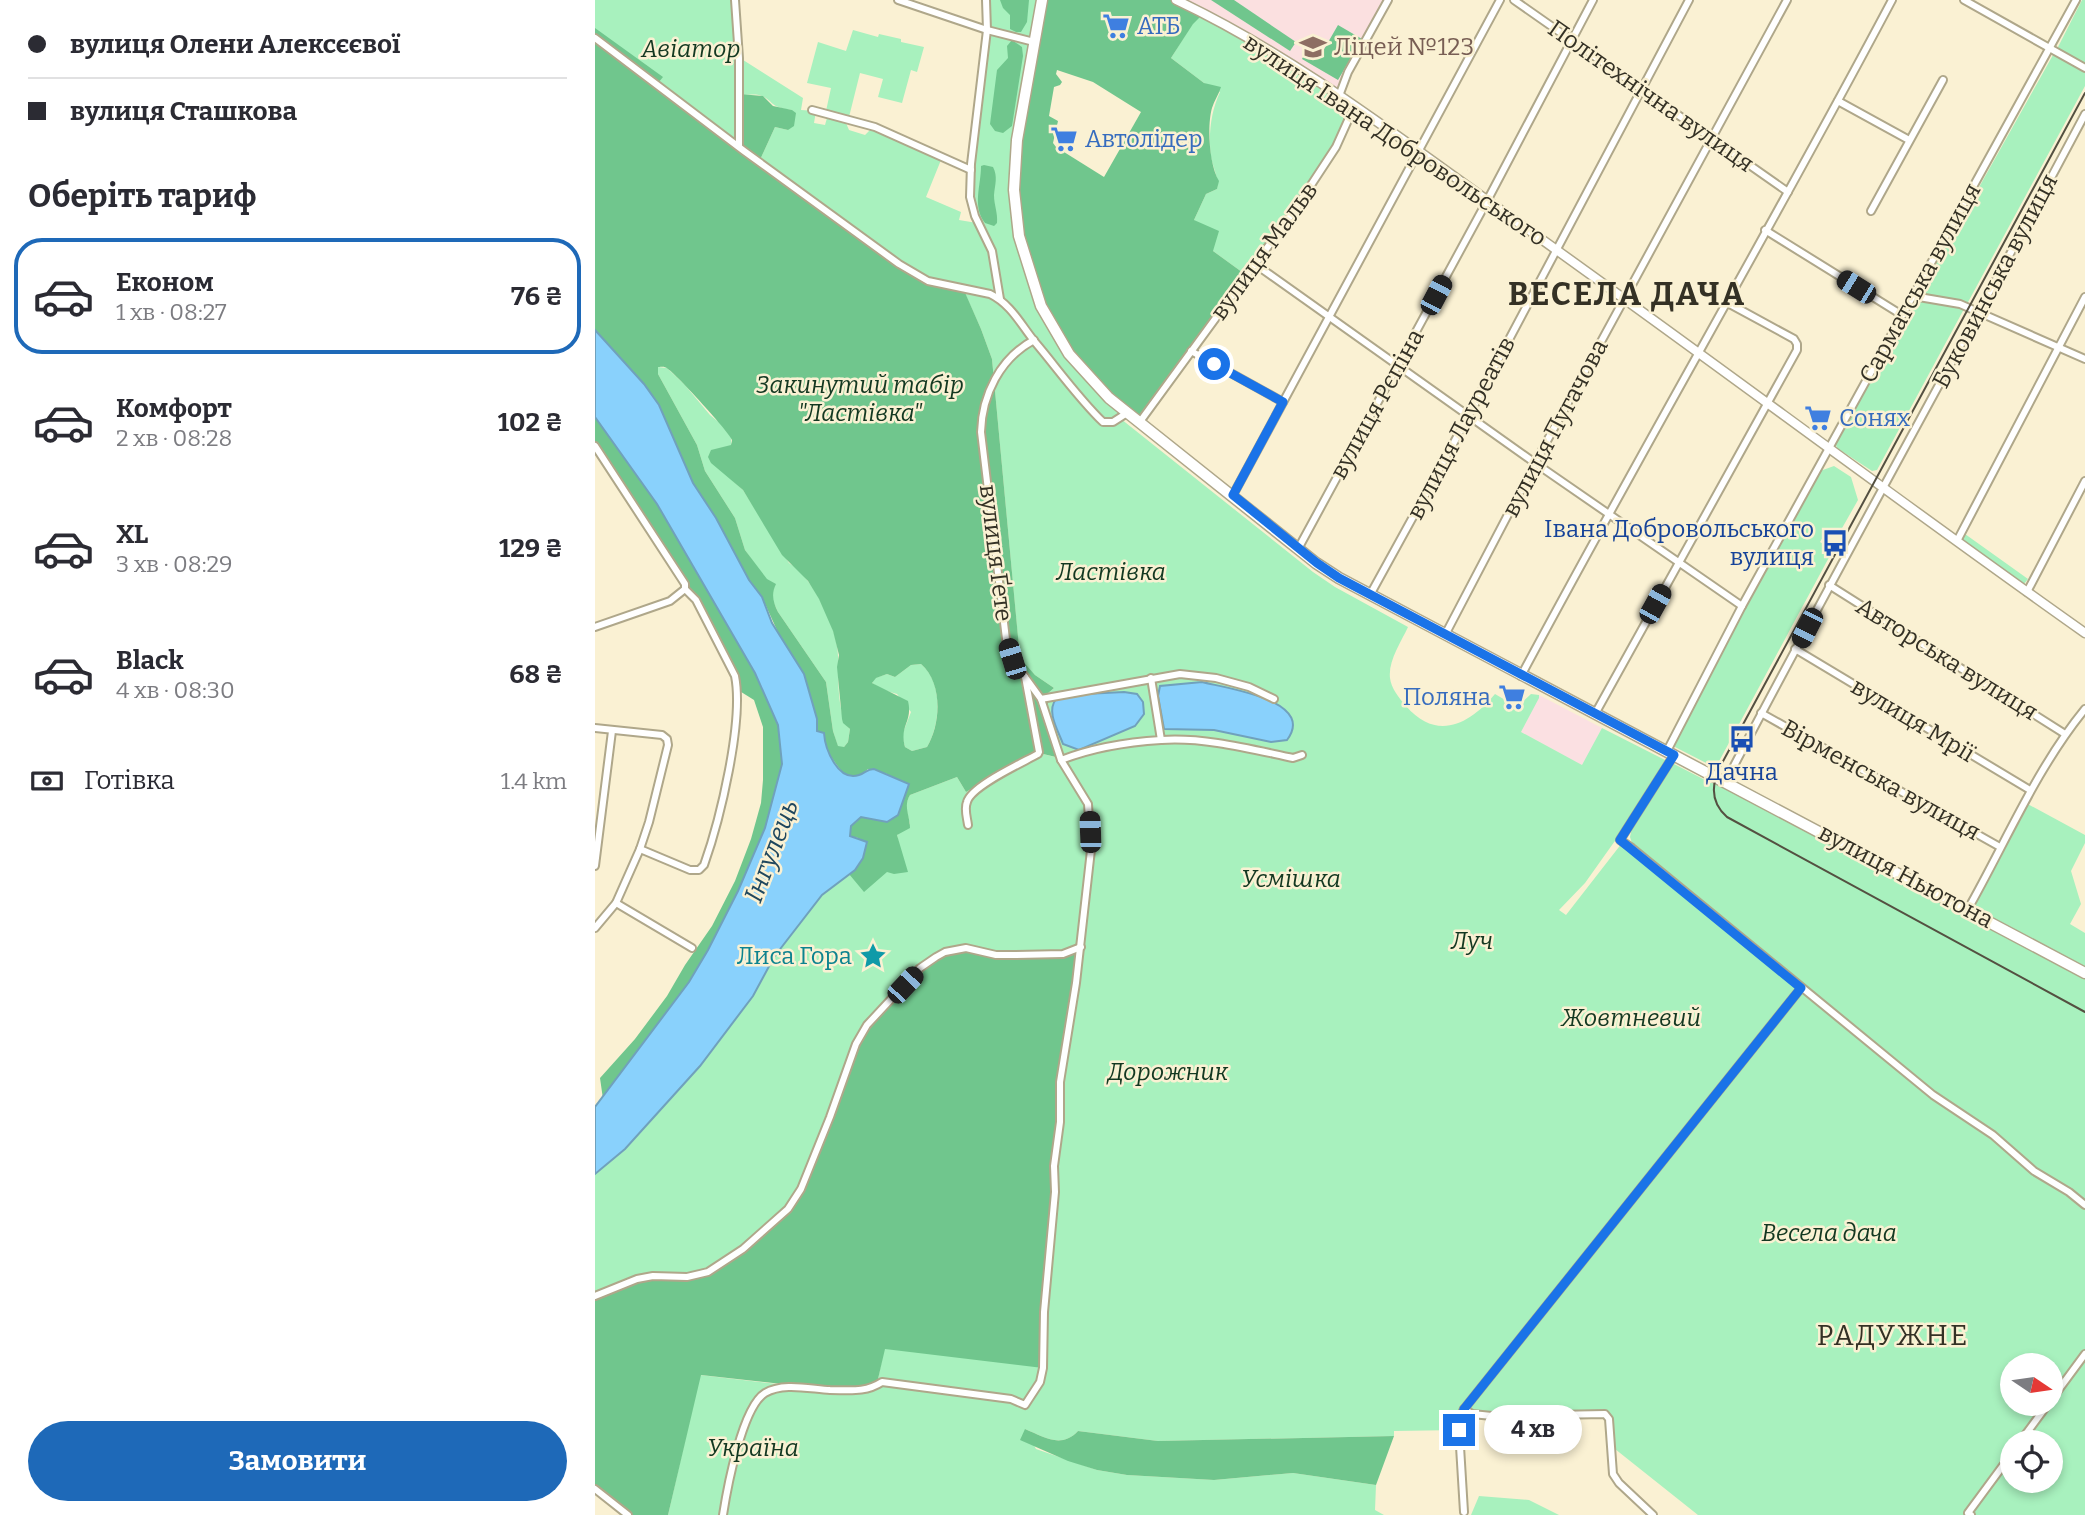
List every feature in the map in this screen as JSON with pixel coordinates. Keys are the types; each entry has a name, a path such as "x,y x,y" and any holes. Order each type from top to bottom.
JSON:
{"main road":[{"path":"1042,0 1014,158 1019,236 1041,306 1059,340 1085,373 1139,423 1298,549 1339,578 1521,676 1726,781"},
{"name":"вулиця Ньютона","path":"1726,781 2085,973"}],"street":[{"path":"735,0 739,58 739,146"},
{"path":"898,0 987,30 1034,42"},
{"path":"986,0 987,30 971,170 972,206 992,250 1000,299"},
{"name":"вулиця Івана Добровольського","path":"1176,0 1276,55 1339,96 1625,299 1697,354 2085,633"},
{"path":"1339,96 1348,72 1388,0"},
{"path":"1233,495 1500,0"},
{"name":"Політехнічна вулиця","path":"1514,0 1788,192"},
{"name":"вулиця Рєпіна","path":"1298,549 1593,0"},
{"name":"вулиця Лауреатів","path":"1370,595 1469,415 1689,0"},
{"name":"вулиця Пугачова","path":"1445,635 1710,138 1787,0"},
{"path":"1521,676 1608,512 1788,192 1892,0"},
{"path":"1964,0 2085,68"},
{"name":"Сарматська вулиця","path":"1801,988 1620,840 1670,753 1742,606 2076,0"},
{"path":"595,38 908,270 939,285 981,292 1000,299 1104,422 1112,422 1127,413"},
{"path":"1871,211 1943,80"},
{"path":"1838,101 1909,140"},
{"name":"вулиця Мальв","path":"1139,423 1319,175 1339,141 1354,107"},
{"path":"812,110 875,127 971,170"},
{"name":"Буковинська вулиця","path":"1726,781 1829,585 1980,312 2085,114"},
{"path":"1765,230 1902,315"},
{"path":"1255,264 1742,606"},
{"path":"1913,296 1946,300 1980,312 2085,359"},
{"path":"1957,541 2085,297"},
{"path":"1595,714 1797,350 1794,339 1726,302"},
{"name":"вулиця Ґете","path":"968,825 965,808 968,797 977,789 1038,754 1025,677 1012,659 1006,639 981,432 981,413 988,390 1012,355 1020,347 1034,340"},
{"path":"1191,351 1283,402"},
{"path":"595,446 685,584 685,589 696,600 736,682 736,715 724,789 702,868 690,870 640,849"},
{"path":"2027,592 2085,481"},
{"name":"Авторська вулиця","path":"1829,585 2065,734"},
{"path":"595,627 670,601 685,589"},
{"name":"вулиця Мрії","path":"1795,649 2031,790"},
{"path":"1041,699 1180,674 1216,678 1249,687 1274,699"},
{"path":"723,1515 727,1485 745,1425 764,1394 779,1388 857,1391 871,1389 882,1382 1011,1399 1025,1405 1032,1398 1043,1368 1044,1312 1055,1192 1054,1166 1060,1122 1060,1082 1081,947 1091,850 1090,814 1083,794 1061,760 1041,699 1025,677"},
{"path":"1151,678 1161,740"},
{"path":"1968,909 2031,790 2065,734 2085,709"},
{"name":"Вірменська вулиця","path":"1761,713 2000,847"},
{"path":"595,728 658,734 667,739 668,745 640,849 617,903 595,928"},
{"path":"595,866 612,731"},
{"path":"1061,760 1135,742 1177,739 1293,758 1302,755"},
{"path":"617,903 692,948"},
{"path":"595,1296 653,1276 687,1277 708,1272 743,1249 788,1209 801,1189 856,1044 867,1025 920,968 945,952 966,948 996,955 1012,955 1063,954 1081,947"},
{"path":"1464,1513 1459,1430 1464,1409 1801,988 1933,1095 1993,1135 2034,1171 2085,1205"},
{"path":"2063,1384 2085,1354"},
{"path":"1464,1409 1472,1414 1492,1416 1605,1414 1609,1419 1613,1474 1653,1515"},
{"path":"1971,1515 1968,1513 2000,1470"},
{"path":"595,1489 628,1515"}],"shaded area":[{"name":"Ліцей №123","path":"1177,0 1388,0 1348,72 1339,96"},
{"path":"1539,695 1602,728 1583,766 1521,732"}],"green space":[{"path":"595,0 735,0 740,58 803,98 801,110 816,111 814,123 825,125 827,118 846,123 849,130 865,135 871,129 941,160 926,197 961,212 959,220 977,223 970,197 987,30 986,0 1042,0 1031,63 1127,413 1121,419 1313,572 1408,627 1393,658 1390,678 1406,706 1429,724 1453,725 1464,720 1475,714 1495,694 1519,705 1531,694 1539,695 1521,732 1582,765 1602,728 1667,761 1649,793 1585,883 1559,910 1566,915 1622,843 1633,846 1630,837 1632,828 1674,764 1711,783 1725,785 2085,978 2085,1515 1698,1515 1610,1445 1610,1431 1605,1414 1492,1416 1465,1410 1459,1430 1394,1431 1394,1436 1158,1441 1078,1431 1065,1439 1052,1440 1025,1429 1036,1449 1097,1470 1127,1475 1214,1480 1293,1473 1376,1485 1375,1510 1384,1515 668,1515 700,1375 777,1384 858,1389 878,1379 884,1349 801,1189 735,1274 595,1296 595,1164 719,1008 887,822 900,849 897,835 910,824 907,805 910,795 957,777 966,792 1035,752 1063,759 1049,716 1047,694 1054,688 1035,675 1020,659 992,359 963,289 928,281 759,162 775,127 788,130 792,110 779,107 759,95 740,95 739,146 595,38"},
{"path":"1000,0 1029,0 1027,22 1021,32 1010,29 1010,15"},
{"path":"1042,0 1176,0 1203,14 1193,24 1171,58 1204,83 1221,87 1212,108 1210,124 1211,155 1219,181 1217,189 1206,194 1194,220 1219,231 1213,251 1246,275 1139,423 1059,340 1019,236 1017,140","holes":["1057,70 1093,82 1141,112 1104,177 1056,147 1053,143 1058,121 1049,116 1054,87 1062,82 1056,74"]},
{"path":"1211,0 1234,0 1296,42 1290,51"},
{"path":"2082,0 2085,0 2085,65 2060,51 2058,47"},
{"path":"1203,14 1354,107 1336,147 1246,275 1213,251 1194,220 1206,194 1217,189 1210,140 1212,115 1220,92 1171,58 1193,23"},
{"path":"1338,25 1362,39 1338,80 1302,59 1306,51 1319,58"},
{"name":"Закинутий табір \"Ластівка\"","path":"595,28 663,77 658,83 739,146 739,94 763,96 773,106 792,110 796,113 794,126 788,130 775,127 759,162 928,281 963,288 992,359 1020,658 1035,675 1054,688 1047,694 1049,716 1064,759 1035,752 966,792 957,777 910,795 907,807 910,828 897,835 908,872 887,872 864,892 849,874 855,870 858,838 850,836 851,826 861,817 887,822 897,815 904,796 887,774 868,769 859,775 848,776 830,755 819,734 817,719 762,597 749,580 716,518 693,483 659,405 644,384 595,330","holes":["658,367 665,367 673,373 729,435 731,445 711,450 708,457 711,463 743,490 782,555 808,581 819,599 833,631 839,655 837,667 842,719 850,729 848,742 844,747 838,746 833,731 826,682 778,612 773,598 776,584 767,579 745,550 735,518 705,471 697,445 658,374","921,664 933,682 937,716 927,747 912,751 905,747 904,740 909,714 908,701 872,683 876,678 887,674 895,677 911,665"]},
{"path":"853,30 878,37 879,34 901,39 901,42 924,47 917,72 911,70 902,103 878,97 883,79 860,73 849,117 826,111 831,88 807,83 818,42 846,51"},
{"path":"1012,40 1022,47 1023,56 1012,126 1003,133 995,131 990,124 997,70 1008,58 1007,46"},
{"path":"2053,55 2085,72 2085,86 1967,304 1926,294 1922,289"},
{"path":"981,166 993,167 995,174 997,223 994,226 985,223 979,210"},
{"path":"1923,299 1964,309 1877,470 1872,471 1837,448 1835,442 1912,306"},
{"path":"658,367 667,368 684,384 731,437 733,481 743,490 789,563 807,580 823,605 837,645 840,705 850,729 848,742 844,747 838,747 833,731 826,682 778,612 773,601 773,590 745,550 735,518 705,471 697,445 658,374"},
{"path":"595,417 657,504 755,673 778,726 782,764 765,828 738,891 708,950 689,982 603,1099 600,1078 635,1039 667,996 712,926 735,881 761,803 763,727 754,700 738,690 735,675 696,600 595,446"},
{"path":"1834,466 1851,477 1858,500 1837,537 1826,532 1820,542 1833,550 1717,765 1712,766 1675,747 1673,741 1820,471"},
{"path":"1965,534 2028,579 2024,584 1961,540"},
{"path":"921,664 933,681 937,715 927,747 912,751 905,747 902,735 911,712 897,694 872,683 875,678 887,674 895,677 911,665"},
{"path":"2024,802 2085,835 2085,843 2071,871 2081,904 2070,924 2085,933 2085,968 1970,906"},
{"path":"1081,947 1060,1082 1043,1368 885,1349 878,1379 869,1387 791,1385 701,1375 668,1515 628,1515 595,1489 595,1296 637,1279 687,1277 719,1267 788,1209 801,1189 867,1025 920,968 936,957 966,948 996,955 1063,954"},
{"path":"1025,1429 1052,1440 1065,1439 1078,1431 1158,1441 1394,1436 1376,1485 1293,1473 1214,1480 1127,1475 1068,1461 1020,1440"},
{"path":"1479,1496 1529,1500 1559,1515 1471,1515"}],"water":[{"name":"Інгулець","path":"595,330 644,384 659,405 693,483 716,518 749,580 762,597 772,623 804,674 817,719 817,731 824,733 834,763 845,774 852,776 874,769 909,784 898,815 887,822 861,817 851,826 850,836 867,842 863,858 855,870 822,895 774,957 753,996 700,1066 625,1149 595,1174 595,1107 689,982 708,950 738,891 765,828 782,764 778,725 755,673 657,504 595,417"},
{"path":"1202,682 1247,692 1279,706 1290,715 1293,726 1287,740 1271,742 1214,730 1164,729 1158,696 1160,686"},
{"path":"1124,692 1137,694 1143,702 1144,714 1135,726 1079,750 1063,744 1052,710 1056,699"}],"tram line":[{"path":"2085,93 1721,765 1714,786 1717,805 1727,817 2085,1012"}],"place":[{"name":"АТБ","path":"1116,26"},
{"name":"Ліцей №123","path":"1313,47"},
{"name":"Автолідер","path":"1064,139"},
{"name":"Сонях","path":"1818,418"},
{"name":"Івана Добровольського вулиця","path":"1835,543"},
{"name":"Поляна","path":"1512,697"},
{"name":"Дачна","path":"1742,739"},
{"name":"Лиса Гора","path":"873,956"}],"district":[{"name":"ВЕСЕЛА ДАЧА","path":"1627,294"},
{"name":"РАДУЖНЕ","path":"1893,1335"}],"route":[{"path":"1214,364 1283,402 1233,495 1339,578 1674,755 1620,840 1801,988 1464,1409 1459,1430"}],"park label":[{"name":"Авіатор","path":"691,49"},
{"name":"Ластівка","path":"1111,572"},
{"name":"Усмішка","path":"1291,879"},
{"name":"Луч","path":"1472,941"},
{"name":"Жовтневий","path":"1631,1018"},
{"name":"Дорожник","path":"1168,1072"},
{"name":"Весела дача","path":"1829,1233"},
{"name":"Україна","path":"753,1448"}]}
